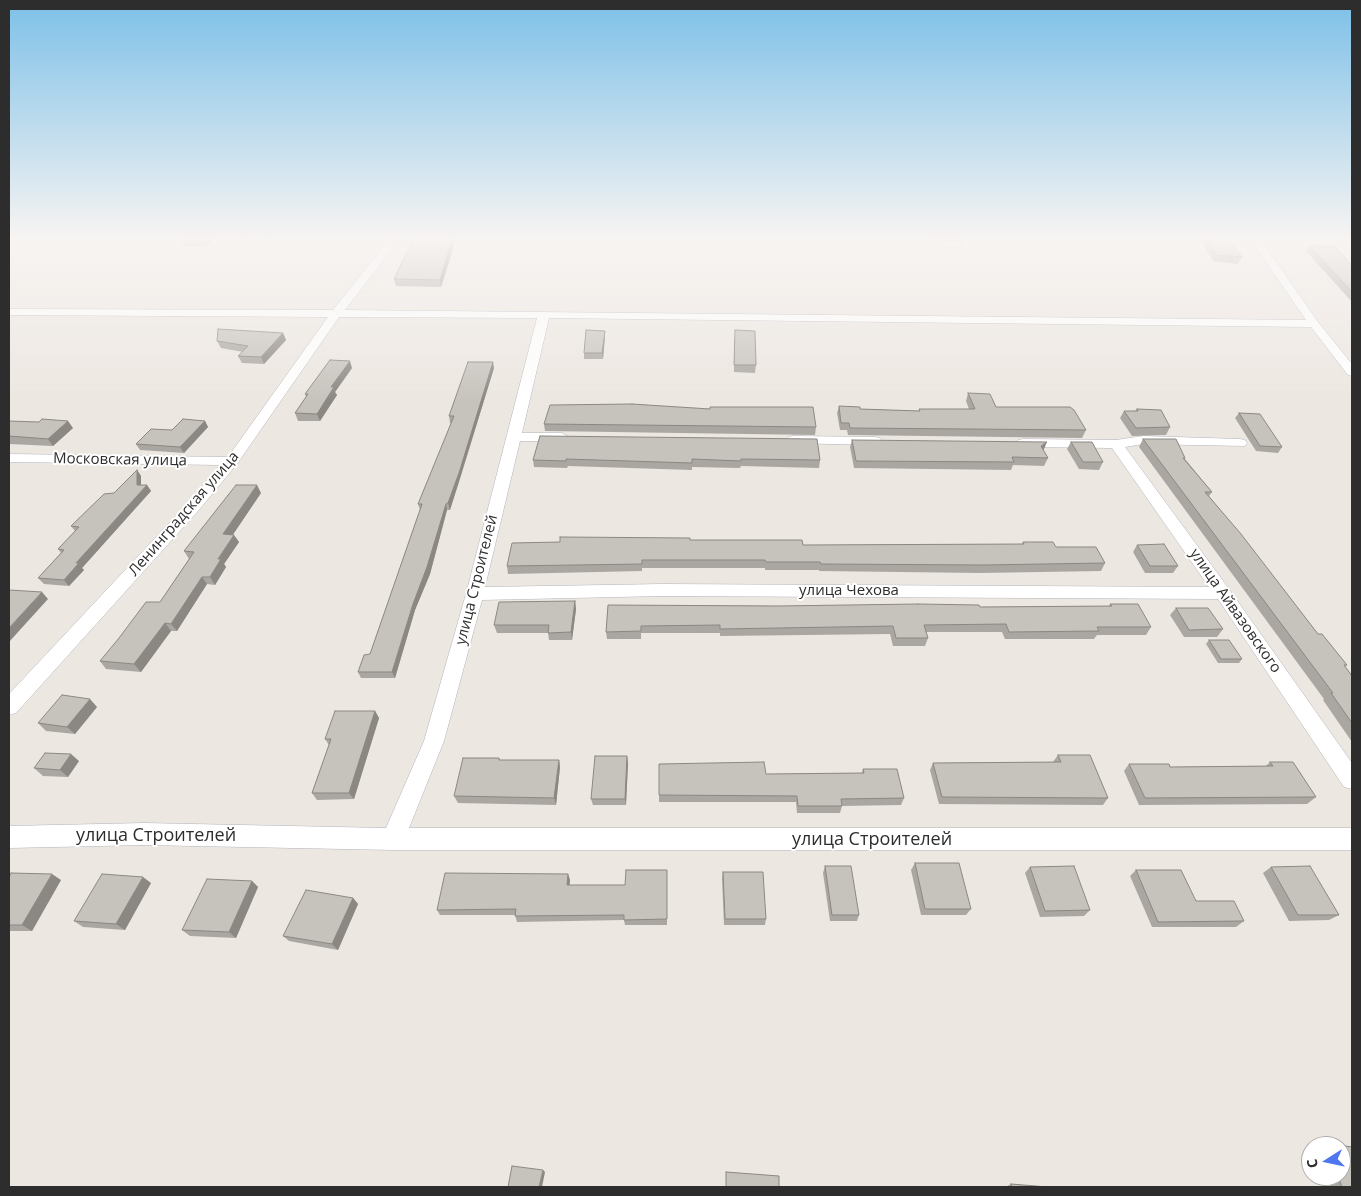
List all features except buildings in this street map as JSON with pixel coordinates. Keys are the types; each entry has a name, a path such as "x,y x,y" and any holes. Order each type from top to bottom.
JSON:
{"street":[{"name":"Ленинградская улица","path":"11,702 193,507 232,461 336,314 354,292"},
{"path":"1292,292 1314,324 1352,372"},
{"path":"9,312 544,315 1314,324"},
{"name":"улица Строителей","path":"392,839 434,740 475,594 544,315"},
{"path":"513,436 572,437"},
{"path":"780,440 888,441"},
{"path":"1007,443 1116,444 1143,440 1240,443"},
{"name":"улица Айвазовского","path":"1116,444 1223,593 1352,780"},
{"name":"Московская улица","path":"9,458 232,461"},
{"name":"улица Чехова","path":"475,594 663,590 1223,593"},
{"name":"улица Строителей","path":"9,837 144,834 392,839 1352,839"}]}
